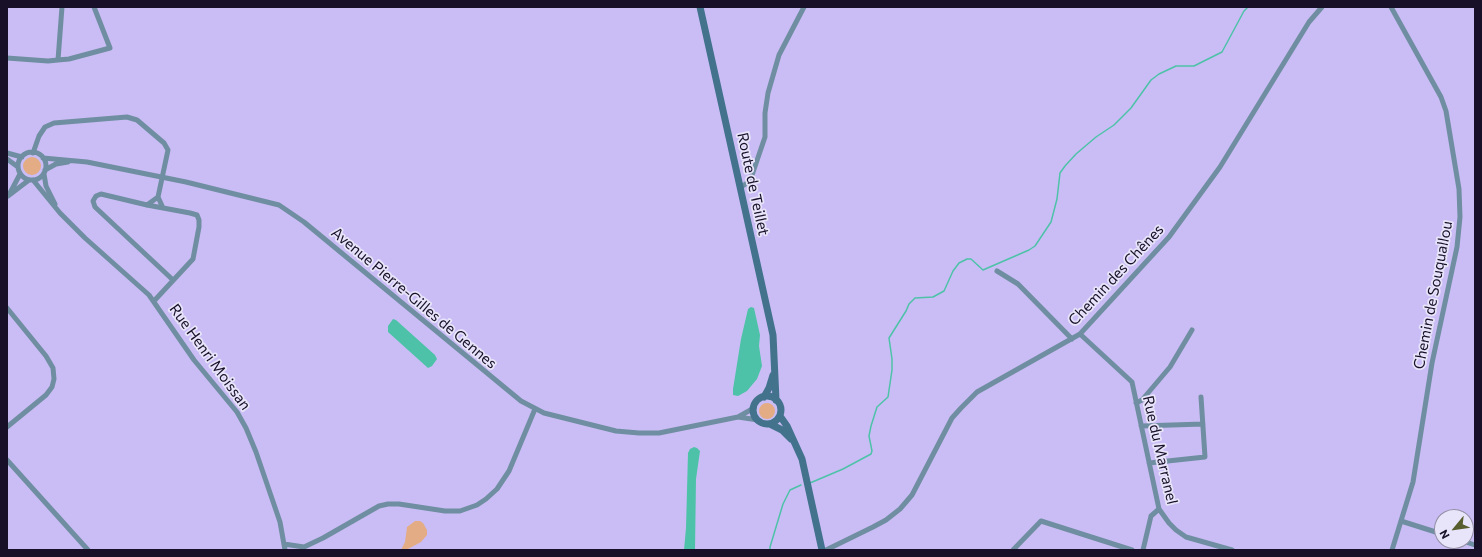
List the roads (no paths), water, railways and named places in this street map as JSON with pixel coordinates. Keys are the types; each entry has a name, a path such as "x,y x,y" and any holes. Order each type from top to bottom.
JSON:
{"main road":[{"name":"Route de Teillet","path":"700,7 773,335 776,400"},
{"name":"Route de Teillet","path":"764,397 769,388 775,367"},
{"path":"770,424 778,419 781,409 776,400 764,397 757,401 754,408 755,417 763,424 770,424 782,430 794,442"},
{"path":"780,416 787,426 802,459 822,550"}],"street":[{"path":"7,58 48,61 69,59 110,48 94,7"},
{"path":"741,187 750,181 765,137 765,113 768,93 780,55 804,7"},
{"name":"Chemin des Chênes","path":"826,550 874,527 900,509 912,495 952,418 977,392 1080,334 1169,237 1220,167 1309,22 1322,7"},
{"name":"Chemin de Souquallou","path":"1390,7 1441,97 1446,111 1459,189 1460,217 1457,246 1432,363 1413,482 1392,550"},
{"path":"58,60 61,8"},
{"path":"33,152 39,136 45,127 54,123 127,117 137,120 164,143 168,150 158,197 163,208"},
{"path":"33,152 43,158 46,166 41,177 31,180 7,197 20,174 18,167 22,157 33,152"},
{"path":"7,153 22,157"},
{"name":"Avenue Pierre-Gilles de Gennes","path":"43,158 88,162 236,193 279,205 310,226 499,384 521,401 544,413 609,429 639,433 667,432 738,417 754,408"},
{"path":"7,159 18,167"},
{"name":"Avenue Pierre-Gilles de Gennes","path":"44,172 56,164 75,160"},
{"name":"Rue Henri Moissan","path":"44,172 46,186 60,213"},
{"path":"20,174 31,180"},
{"name":"Rue Henri Moissan","path":"31,180 60,213 85,238 132,279 154,301 194,360 236,412 246,428 256,452 280,522 284,547"},
{"path":"154,301 193,259 199,227 197,215 101,194 96,196 93,201 95,207 173,280"},
{"path":"146,205 158,197"},
{"path":"996,271 1018,284 1072,339"},
{"path":"7,308 46,356 53,368 54,379 52,387 46,395 7,427"},
{"path":"1136,403 1142,400 1170,367 1192,330"},
{"name":"Rue du Marranel","path":"1080,334 1132,382 1159,509 1176,530 1186,537 1232,550"},
{"path":"1149,463 1205,457 1201,396"},
{"path":"284,547 304,547 329,535 379,506 388,504 399,504 445,512 460,511 476,505 497,490 509,471 534,409"},
{"name":"Avenue Pierre-Gilles de Gennes","path":"738,417 758,420"},
{"path":"1141,426 1203,424"},
{"path":"7,460 88,550"},
{"path":"1142,550 1151,516 1159,509"},
{"path":"1401,520 1434,531"},
{"path":"1013,550 1041,521 1132,550"}],"waterway":[{"path":"810,483 843,469 871,454 872,451 869,436 871,426 877,407 888,397 892,370 889,338 909,304 915,298 933,297 944,291 953,271 959,263 967,259 971,259 983,270 1035,246 1051,222 1057,199 1060,173 1065,166 1076,154 1096,137 1114,125 1131,108 1151,80 1159,74 1176,66 1194,66 1222,52 1244,11 1248,7"},
{"path":"770,550 783,504 790,490 801,485"}]}
